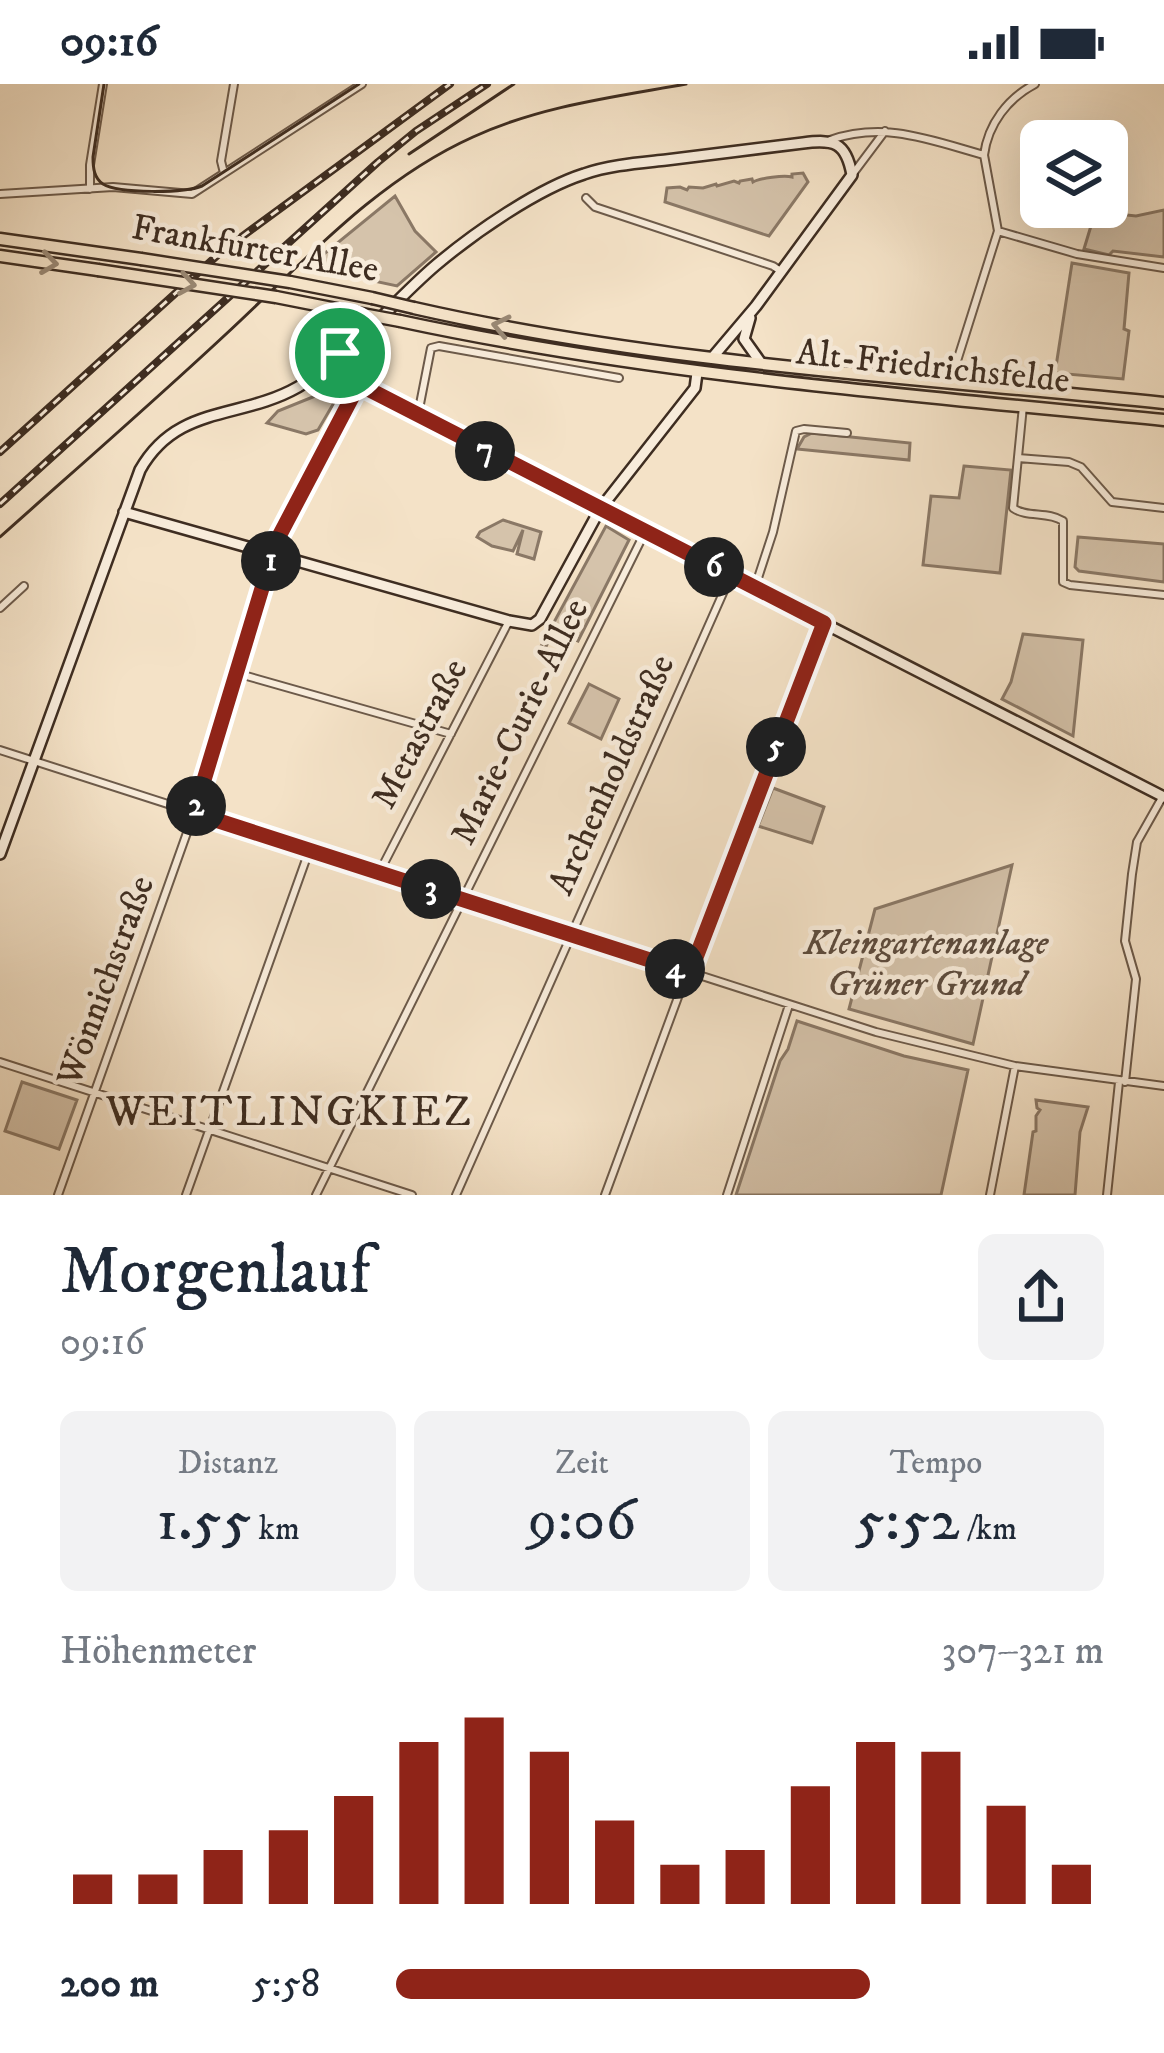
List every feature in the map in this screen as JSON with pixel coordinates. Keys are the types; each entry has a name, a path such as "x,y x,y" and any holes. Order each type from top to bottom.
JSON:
{"main road":[{"name":"Frankfurter Allee","path":"0,239 290,282 559,337 712,358"},
{"name":"Frankfurter Allee","path":"0,256 276,298 539,350 697,373"},
{"name":"Alt-Friedrichsfelde","path":"712,358 1164,403"},
{"name":"Alt-Friedrichsfelde","path":"697,373 1164,420"}],"street":[{"path":"90,189 103,84"},
{"path":"224,173 221,161 234,84"},
{"name":"Frankfurter Allee","path":"0,194 136,188 190,194 362,84"},
{"path":"955,382 957,361 998,230 984,155 986,143 1005,107 1035,84"},
{"path":"0,854 124,512 148,456 171,433 292,390 325,368 456,249 520,207 586,173 886,130 984,155"},
{"path":"712,358 752,313 886,130"},
{"path":"830,140 846,154 853,175"},
{"path":"586,198 595,206 782,272"},
{"path":"998,230 1077,254 1164,268"},
{"path":"752,313 744,340 761,363"},
{"path":"352,343 353,367 368,389"},
{"path":"416,414 431,349 439,346 619,378"},
{"path":"325,368 1163,797 1138,842 1132,874 1125,941 1136,979 1107,1195"},
{"path":"124,512 532,625 540,619 600,508 695,388 697,373"},
{"name":"Wönnichstraße","path":"58,1195 194,813 276,542 359,384"},
{"path":"1023,406 1012,508 1064,521 1063,582 1164,595"},
{"path":"755,587 796,431 847,433"},
{"path":"1018,458 1069,462 1081,467 1112,502 1164,508"},
{"name":"Marie-Curie-Allee","path":"316,1195 645,532"},
{"name":"Archenholdstraße","path":"456,1195 731,575"},
{"path":"0,608 25,586"},
{"name":"Metastraße","path":"379,873 509,621"},
{"path":"605,1195 824,623"},
{"path":"236,673 451,734"},
{"path":"0,750 876,1032 1015,1066 1164,1086"},
{"path":"186,1195 309,850"},
{"path":"727,1195 790,1003"},
{"path":"0,1062 412,1195"},
{"path":"990,1195 1015,1066"}],"green space":[{"path":"803,173 808,182 769,236 665,202 667,188 687,190"},
{"path":"395,196 415,231 436,252 397,286 308,267"},
{"path":"1164,210 1164,257 1084,249 1090,228 1128,228 1128,215"},
{"path":"1072,263 1129,273 1123,379 1055,373"},
{"path":"330,390 335,401 318,430 306,434 267,423 278,411"},
{"path":"812,433 910,443 909,460 797,449"},
{"path":"964,466 1011,470 1000,573 923,565 931,496 959,498"},
{"path":"503,520 541,532 534,559 517,554 523,530 513,551 477,537"},
{"path":"606,526 629,540 578,641 555,630 544,650 540,648"},
{"path":"1078,537 1164,544 1164,582 1079,571 1075,567"},
{"path":"1023,634 1083,640 1073,736 1002,699"},
{"path":"589,684 619,699 601,739 569,723"},
{"path":"773,788 824,807 812,843 758,826"},
{"name":"Kleingartenanlage Grüner Grund","path":"1012,865 973,1044 849,1009 875,909"},
{"path":"797,1021 904,1056 968,1070 941,1195 736,1195"},
{"path":"22,1082 77,1100 59,1149 5,1131"},
{"path":"1036,1100 1088,1107 1080,1132 1075,1195 1024,1195 1040,1110"}],"tram line":[{"path":"104,84 93,157 96,176 111,187 152,191 202,186 359,84"},
{"path":"409,154 514,84"},
{"path":"0,537 342,226 404,176 473,137 524,117 686,84"}],"railway":[{"path":"0,452 221,252 450,84"},
{"path":"0,504 378,162 487,84"}],"district":[{"name":"WEITLINGKIEZ","path":"290,1113"}],"route":[{"path":"352,343 353,367 368,389 824,623 690,973 194,813 276,542 359,384 325,368 340,353 352,343"}]}
